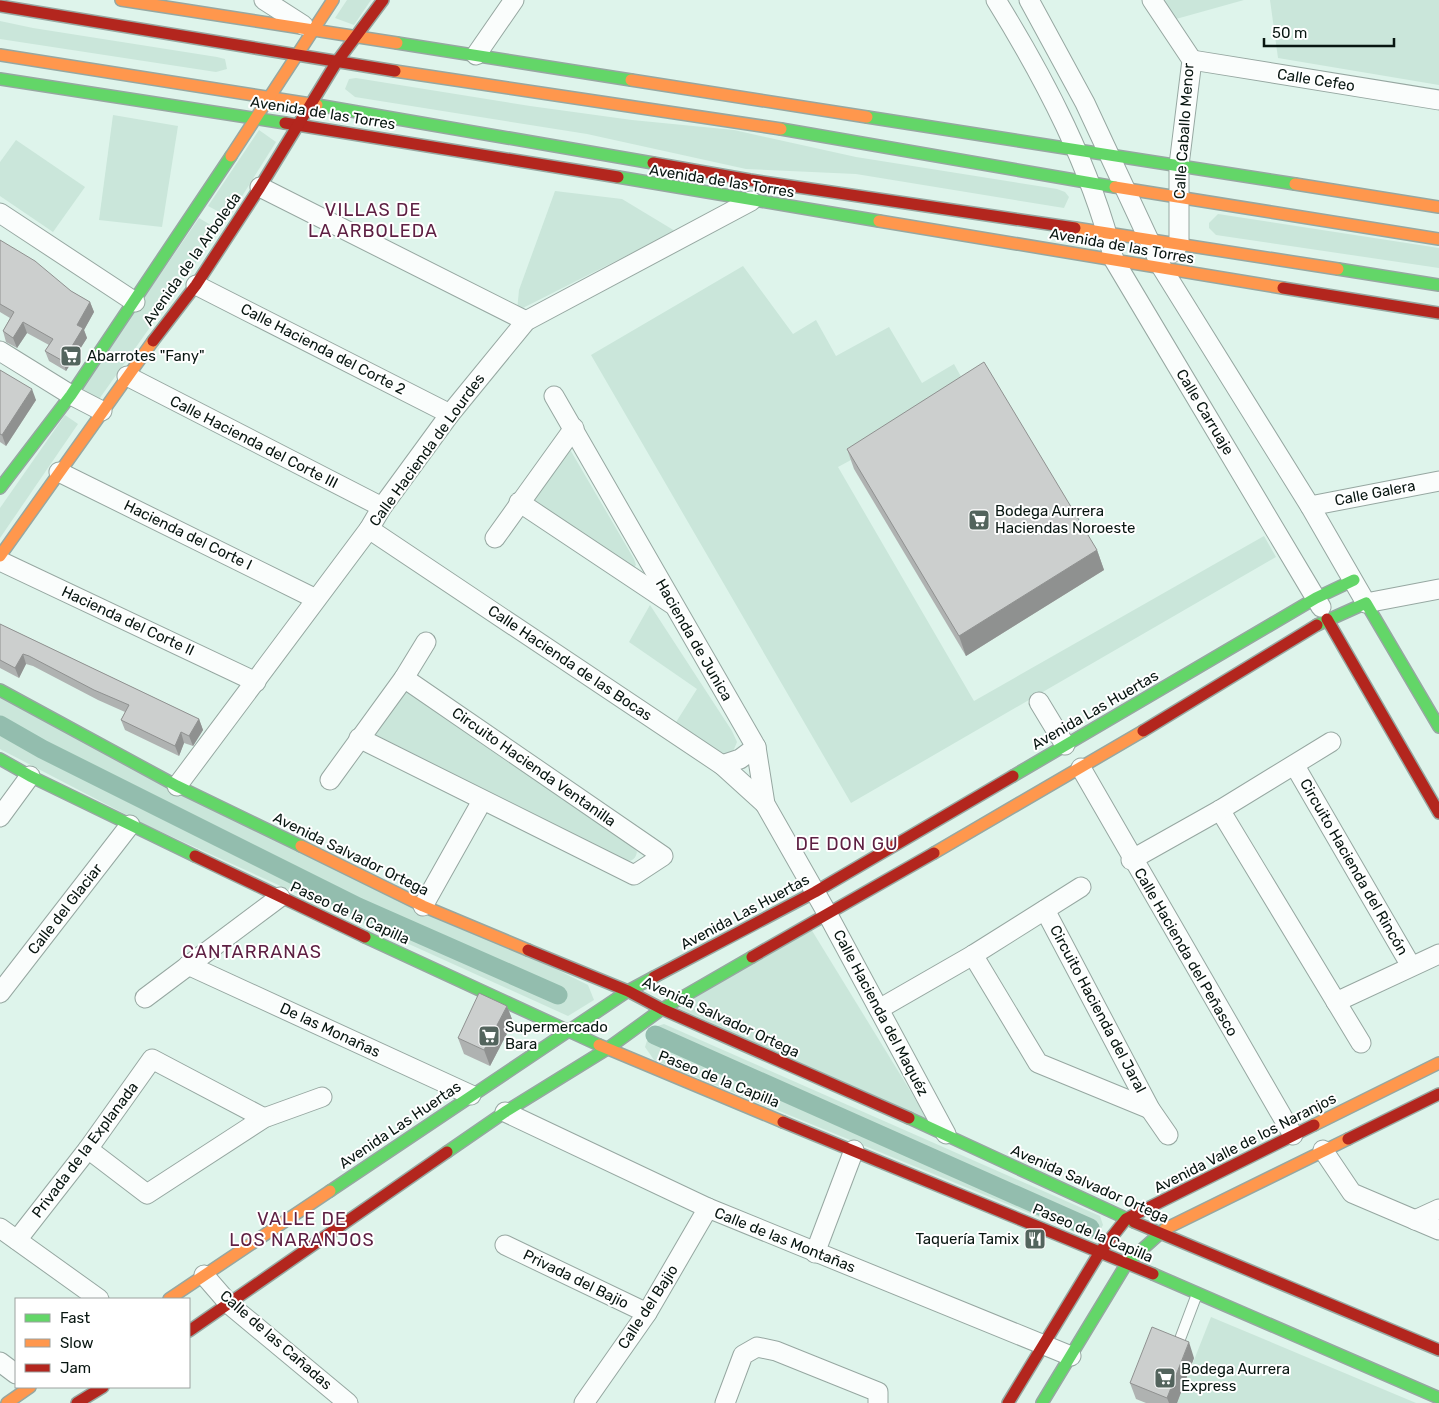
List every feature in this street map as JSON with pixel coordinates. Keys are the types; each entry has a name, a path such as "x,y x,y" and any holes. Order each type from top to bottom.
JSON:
{"main road":[{"path":"121,0 1439,207"},
{"name":"Avenida de la Arboleda","path":"2,480 70,395 134,302 202,210 295,56 333,0"},
{"name":"Avenida de la Arboleda","path":"0,556 127,376 196,285 228,225 260,187 336,63 383,0"},
{"path":"0,6 336,63 726,119 1179,198 1439,239"},
{"name":"Avenida de las Torres","path":"0,55 271,97 750,180 1149,239 1439,286"},
{"name":"Avenida de las Torres","path":"0,79 258,117 752,201 1439,313"},
{"name":"Avenida Las Huertas","path":"170,1298 628,991 815,892 1316,598 1354,580"},
{"path":"190,1330 505,1112 607,1049 662,1009 1080,768 1327,619 1366,603 1434,707 1439,727"},
{"name":"Calle Carruaje","path":"1327,619 1439,813"},
{"name":"Avenida Salvador Ortega","path":"0,690 177,786 423,906 628,991 662,1009 946,1134 1126,1219 1439,1350"},
{"name":"Paseo de la Capilla","path":"0,759 30,776 280,897 607,1049 1127,1263 1439,1398"},
{"name":"Avenida Valle de los Naranjos","path":"1008,1403 1046,1344 1100,1252 1126,1219 1293,1135 1439,1065"},
{"path":"1042,1403 1127,1263 1160,1232 1439,1094"},
{"path":"7,1403 29,1388"},
{"path":"78,1403 101,1388"}],"street":[{"path":"264,0 312,31"},
{"path":"476,56 514,0"},
{"name":"Calle Carruaje","path":"996,0 1077,149 1107,233 1114,260 1327,619"},
{"path":"1029,0 1111,155 1162,268 1310,506 1366,603 1439,590"},
{"name":"Calle Caballo Menor","path":"1152,0 1192,60 1180,166 1179,244"},
{"name":"Calle Cefeo","path":"1192,60 1439,100"},
{"path":"260,187 526,321"},
{"name":"Calle Hacienda de Lourdes","path":"177,786 369,529 382,507 450,414 526,321 752,201"},
{"path":"0,213 134,302"},
{"path":"1162,268 1179,244"},
{"name":"Calle Hacienda del Corte 2","path":"196,285 450,414"},
{"path":"0,351 70,395 102,411"},
{"name":"Calle Hacienda del Corte III","path":"127,376 382,507"},
{"name":"Hacienda de Junica","path":"554,396 756,747 765,804 815,892"},
{"path":"495,538 519,502 574,428"},
{"name":"Hacienda del Corte I","path":"59,472 316,599"},
{"name":"Calle Galera","path":"1310,506 1439,481"},
{"path":"519,502 675,606"},
{"name":"Calle Hacienda de las Bocas","path":"369,529 722,765 765,804"},
{"name":"Hacienda del Corte II","path":"0,561 256,682"},
{"path":"330,780 404,678 426,642"},
{"name":"Circuito Hacienda Ventanilla","path":"404,678 663,856 634,876 482,801"},
{"path":"1039,702 1065,745"},
{"path":"359,738 482,801 423,906"},
{"path":"1295,766 1331,742"},
{"path":"722,765 740,759 756,747"},
{"name":"Circuito Hacienda del Rincón","path":"1132,860 1295,766 1411,966"},
{"name":"Calle Hacienda del Peñasco","path":"1080,768 1293,1135"},
{"path":"0,817 30,776"},
{"path":"1220,810 1361,1043"},
{"name":"Calle del Glaciar","path":"0,993 130,825"},
{"name":"Circuito Hacienda del Jaral","path":"879,1009 973,955 1080,887"},
{"name":"Calle Hacienda del Maquéz","path":"815,892 946,1134"},
{"path":"144,998 280,897"},
{"name":"Circuito Hacienda del Jaral","path":"1045,910 1150,1109 1168,1135"},
{"name":"Circuito Hacienda del Rincón","path":"1336,1002 1439,954"},
{"name":"Circuito Hacienda del Jaral","path":"973,955 1038,1063 1150,1109"},
{"name":"De las Monañas","path":"188,965 471,1095"},
{"name":"Privada de la Explanada","path":"17,1240 88,1149 152,1059 264,1118"},
{"path":"88,1149 147,1194 264,1118 322,1097"},
{"name":"Calle de las Montañas","path":"505,1112 708,1208 815,1253 1046,1344 1071,1356"},
{"path":"815,1253 854,1150"},
{"path":"1323,1150 1352,1193 1439,1230"},
{"name":"Calle del Bajio","path":"584,1403 647,1313 708,1208"},
{"path":"1415,1220 1439,1209"},
{"path":"0,1228 97,1298"},
{"name":"Privada del Bajio","path":"505,1245 647,1313"},
{"name":"Calle de las Cañadas","path":"204,1275 230,1304 348,1403"},
{"path":"725,1403 743,1355 757,1347 776,1351 878,1392 878,1403"},
{"path":"0,1362 15,1373"}],"lane":[{"path":"1180,1339 1197,1294"}],"green space":[{"path":"347,0 371,0 354,25 335,18"},
{"path":"1244,0 1176,19 1164,1"},
{"path":"1270,0 1439,0 1439,85 1278,58"},
{"path":"0,21 33,28 217,57 225,59 227,69 216,72 0,39"},
{"path":"356,78 530,106 632,120 734,130 856,157 1057,189 1065,192 1069,197 1064,208 856,174 746,169 587,134 355,97 345,89 349,79"},
{"path":"113,115 178,126 162,227 99,220"},
{"path":"259,130 276,142 229,217 208,206"},
{"path":"16,140 85,187 53,232 0,196 0,162"},
{"path":"555,191 622,199 675,231 517,311 519,290"},
{"path":"1218,214 1439,248 1439,268 1216,235 1209,228 1209,223"},
{"path":"199,218 219,230 97,402 79,392"},
{"path":"743,266 793,334 816,320 836,356 889,327 922,383 954,364 969,391 910,428 838,467 974,701 1264,536 1276,557 851,803 591,355"},
{"path":"65,415 78,424 0,538 0,508"},
{"path":"565,441 634,559 636,565 630,572 527,501"},
{"path":"650,605 732,731 737,742 732,754 719,758 673,727 697,689 629,642"},
{"path":"403,688 632,846 637,852 635,858 620,862 370,735"},
{"path":"0,693 588,985 594,1000 568,1016 146,825 0,749"},
{"path":"811,929 930,1123 678,1008"},
{"path":"664,1024 1100,1216 1103,1225 1095,1240 654,1060 645,1047 651,1028"},
{"path":"1211,1317 1416,1403 1177,1403"}],"building":[{"path":"0,240 35,261 71,291 90,302 77,325 83,328 63,361 45,351 53,339 23,322 13,338 3,331 14,312 0,304"},
{"name":"Bodega Aurrera Haciendas Noroeste","path":"984,362 1097,550 959,636 847,449"},
{"path":"0,370 32,389 2,435 0,434"},
{"path":"0,624 199,719 189,736 181,732 175,746 121,720 129,705 94,690 29,656 23,654 15,668 0,660"},
{"path":"479,993 507,1006 484,1050 458,1038"},
{"path":"1152,1327 1189,1342 1167,1398 1130,1383"}],"waterway":[{"path":"0,725 42,749 358,907 558,995"},
{"path":"655,1035 1090,1228"}],"traffic: fast":[{"path":"397,43 631,80"},
{"path":"0,79 285,123"},
{"path":"317,105 653,163"},
{"path":"867,117 1295,184"},
{"path":"781,129 1115,187"},
{"path":"0,488 71,395 231,156"},
{"path":"618,177 879,221"},
{"path":"1338,269 1439,285"},
{"path":"1013,776 1316,598 1354,580"},
{"path":"1317,625 1366,603 1439,727"},
{"path":"0,690 177,786 301,846"},
{"path":"0,759 30,776 195,856"},
{"path":"365,937 599,1045"},
{"path":"447,1152 505,1112 607,1049 662,1009 752,957"},
{"path":"330,1191 628,991 654,977"},
{"path":"909,1118 1134,1222"},
{"path":"1042,1403 1127,1263 1165,1229"},
{"path":"1153,1274 1439,1398"}],"traffic: slow":[{"path":"121,0 397,43"},
{"path":"231,156 333,0"},
{"path":"0,55 317,105"},
{"path":"395,71 781,129"},
{"path":"631,80 867,117"},
{"path":"1295,184 1439,207"},
{"path":"1115,187 1439,239"},
{"path":"879,221 1283,288"},
{"path":"1075,228 1338,269"},
{"path":"0,556 153,341"},
{"path":"934,853 1143,731"},
{"path":"301,846 423,906 528,950"},
{"path":"599,1045 783,1122"},
{"path":"1314,1125 1439,1063"},
{"path":"1165,1229 1348,1139"},
{"path":"170,1298 330,1191"},
{"path":"7,1403 29,1388"}],"traffic: jam":[{"path":"153,341 196,285 260,187 336,63 383,0"},
{"path":"0,6 395,71"},
{"path":"285,123 618,177"},
{"path":"653,163 750,180 1075,228"},
{"path":"1283,288 1439,313"},
{"path":"1327,619 1439,813"},
{"path":"1143,731 1317,625"},
{"path":"654,977 815,892 1013,776"},
{"path":"752,957 934,853"},
{"path":"195,856 365,937"},
{"path":"528,950 628,991 662,1009 909,1118"},
{"path":"1348,1139 1439,1094"},
{"path":"783,1122 1153,1274"},
{"path":"1008,1403 1100,1252 1126,1219 1314,1125"},
{"path":"190,1330 447,1152"},
{"path":"1134,1222 1439,1350"},
{"path":"77,1403 101,1388"}],"place":[{"name":"Abarrotes \"Fany\"","path":"71,356"},
{"name":"Bodega Aurrera Haciendas Noroeste","path":"979,520"},
{"name":"Supermercado Bara","path":"489,1036"},
{"name":"Taquería Tamix","path":"1035,1239"},
{"name":"Bodega Aurrera Express","path":"1165,1378"}],"district":[{"name":"VILLAS DE LA ARBOLEDA","path":"373,220"},
{"name":"DE DON GU","path":"847,844"},
{"name":"CANTARRANAS","path":"252,952"},
{"name":"VALLE DE LOS NARANJOS","path":"302,1229"}]}
